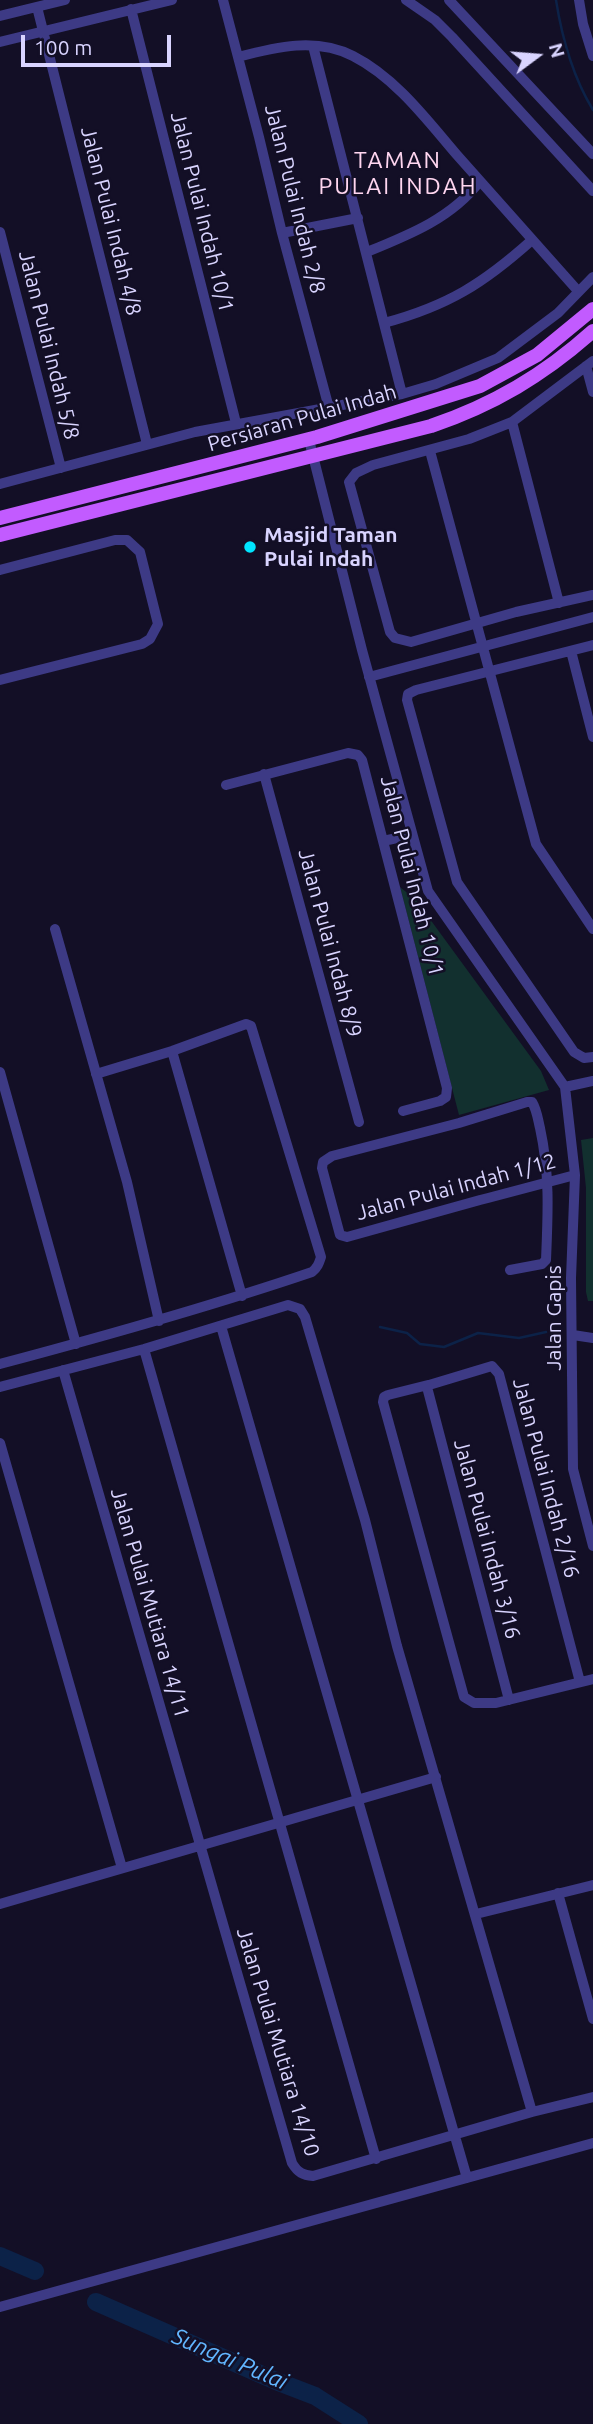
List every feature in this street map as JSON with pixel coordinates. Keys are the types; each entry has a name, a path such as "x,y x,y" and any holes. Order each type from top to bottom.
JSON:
{"main road":[{"name":"Persiaran Pulai Indah","path":"0,518 309,440 480,386 537,355 593,309"},
{"name":"Persiaran Pulai Indah","path":"0,536 430,426 466,414 525,384 569,353 593,331"}],"street":[{"path":"0,16 65,0"},
{"path":"0,42 172,0"},
{"name":"Jalan Pulai Indah 2/8","path":"223,0 329,408"},
{"path":"406,0 435,19 593,191"},
{"path":"449,0 593,154"},
{"path":"579,0 593,56"},
{"name":"Jalan Pulai Indah 4/8","path":"37,7 147,444"},
{"name":"Jalan Pulai Indah 10/1","path":"131,9 236,424"},
{"path":"238,57 288,46 313,46 353,56 405,96 579,291"},
{"path":"313,46 402,394"},
{"path":"367,252 416,232 449,212 470,195 480,181"},
{"path":"282,233 358,218"},
{"name":"Jalan Pulai Indah 5/8","path":"0,232 61,468"},
{"path":"384,323 419,314 458,296 533,240"},
{"path":"0,484 147,444 236,424 402,394 436,384 498,358 558,313 593,277"},
{"path":"590,363 593,392"},
{"path":"590,363 512,422 469,439 362,470 349,482 390,632 395,638 411,642 593,595"},
{"path":"512,422 559,603"},
{"name":"Jalan Pulai Indah 10/1","path":"309,440 369,677 428,891 565,1087"},
{"path":"430,451 536,844 593,929"},
{"path":"0,570 115,540 127,540 140,552 158,624 150,639 142,644 0,680"},
{"path":"369,677 593,617"},
{"path":"593,645 416,690 408,694 407,701 457,882 574,1052 584,1058 593,1057"},
{"path":"571,651 593,737"},
{"name":"Jalan Pulai Indah 10/1","path":"226,785 348,754 358,755 364,766 447,1088 446,1097 439,1101 403,1111"},
{"name":"Jalan Pulai Indah 8/9","path":"264,774 359,1122"},
{"path":"383,841 411,835"},
{"path":"55,929 127,1182 159,1321"},
{"path":"0,1364 242,1296 312,1272 317,1268 321,1257 251,1026 246,1024 172,1051 96,1074"},
{"path":"172,1051 242,1296"},
{"path":"0,1072 76,1344"},
{"path":"565,1087 593,1081"},
{"name":"Jalan Gapis","path":"565,1087 575,1175 571,1278 573,1469 593,1546"},
{"name":"Jalan Pulai Indah 1/12","path":"549,1182 532,1102 332,1156 323,1162 322,1168 340,1235 347,1237 575,1175"},
{"path":"510,1270 546,1261 549,1182"},
{"path":"0,1387 144,1349 288,1305 300,1309 305,1317 365,1520 397,1646 532,2112"},
{"path":"222,1326 467,2178"},
{"path":"573,1335 593,1338"},
{"path":"144,1349 376,2159 532,2112 593,2097"},
{"name":"Jalan Pulai Indah 2/16","path":"427,1387 492,1366 499,1374 580,1682"},
{"name":"Jalan Pulai Mutiara 14/11","path":"63,1370 200,1846"},
{"path":"427,1387 388,1395 383,1402 464,1698 474,1703 509,1700 593,1679"},
{"name":"Jalan Pulai Indah 3/16","path":"427,1387 509,1700"},
{"path":"0,1443 122,1868"},
{"path":"0,1904 436,1777"},
{"name":"Jalan Pulai Mutiara 14/10","path":"200,1846 296,2171 313,2176 376,2159"},
{"path":"476,1914 593,1885"},
{"path":"558,1894 593,2019"},
{"path":"0,2307 593,2143"}],"green space":[{"path":"400,887 416,900 541,1071 549,1090 459,1115"},
{"path":"593,1138 593,1301 588,1301 586,1188 581,1140"}],"waterway":[{"path":"556,0 569,57 593,110"},
{"path":"380,1327 407,1333 420,1344 444,1347 478,1333 519,1338 546,1332"},
{"name":"Sungai Pulai","path":"0,2256 35,2271"},
{"name":"Sungai Pulai","path":"96,2302 315,2396 359,2424"}],"place":[{"name":"Masjid Taman Pulai Indah","path":"250,547"}],"district":[{"name":"TAMAN PULAI INDAH","path":"398,173"}]}
